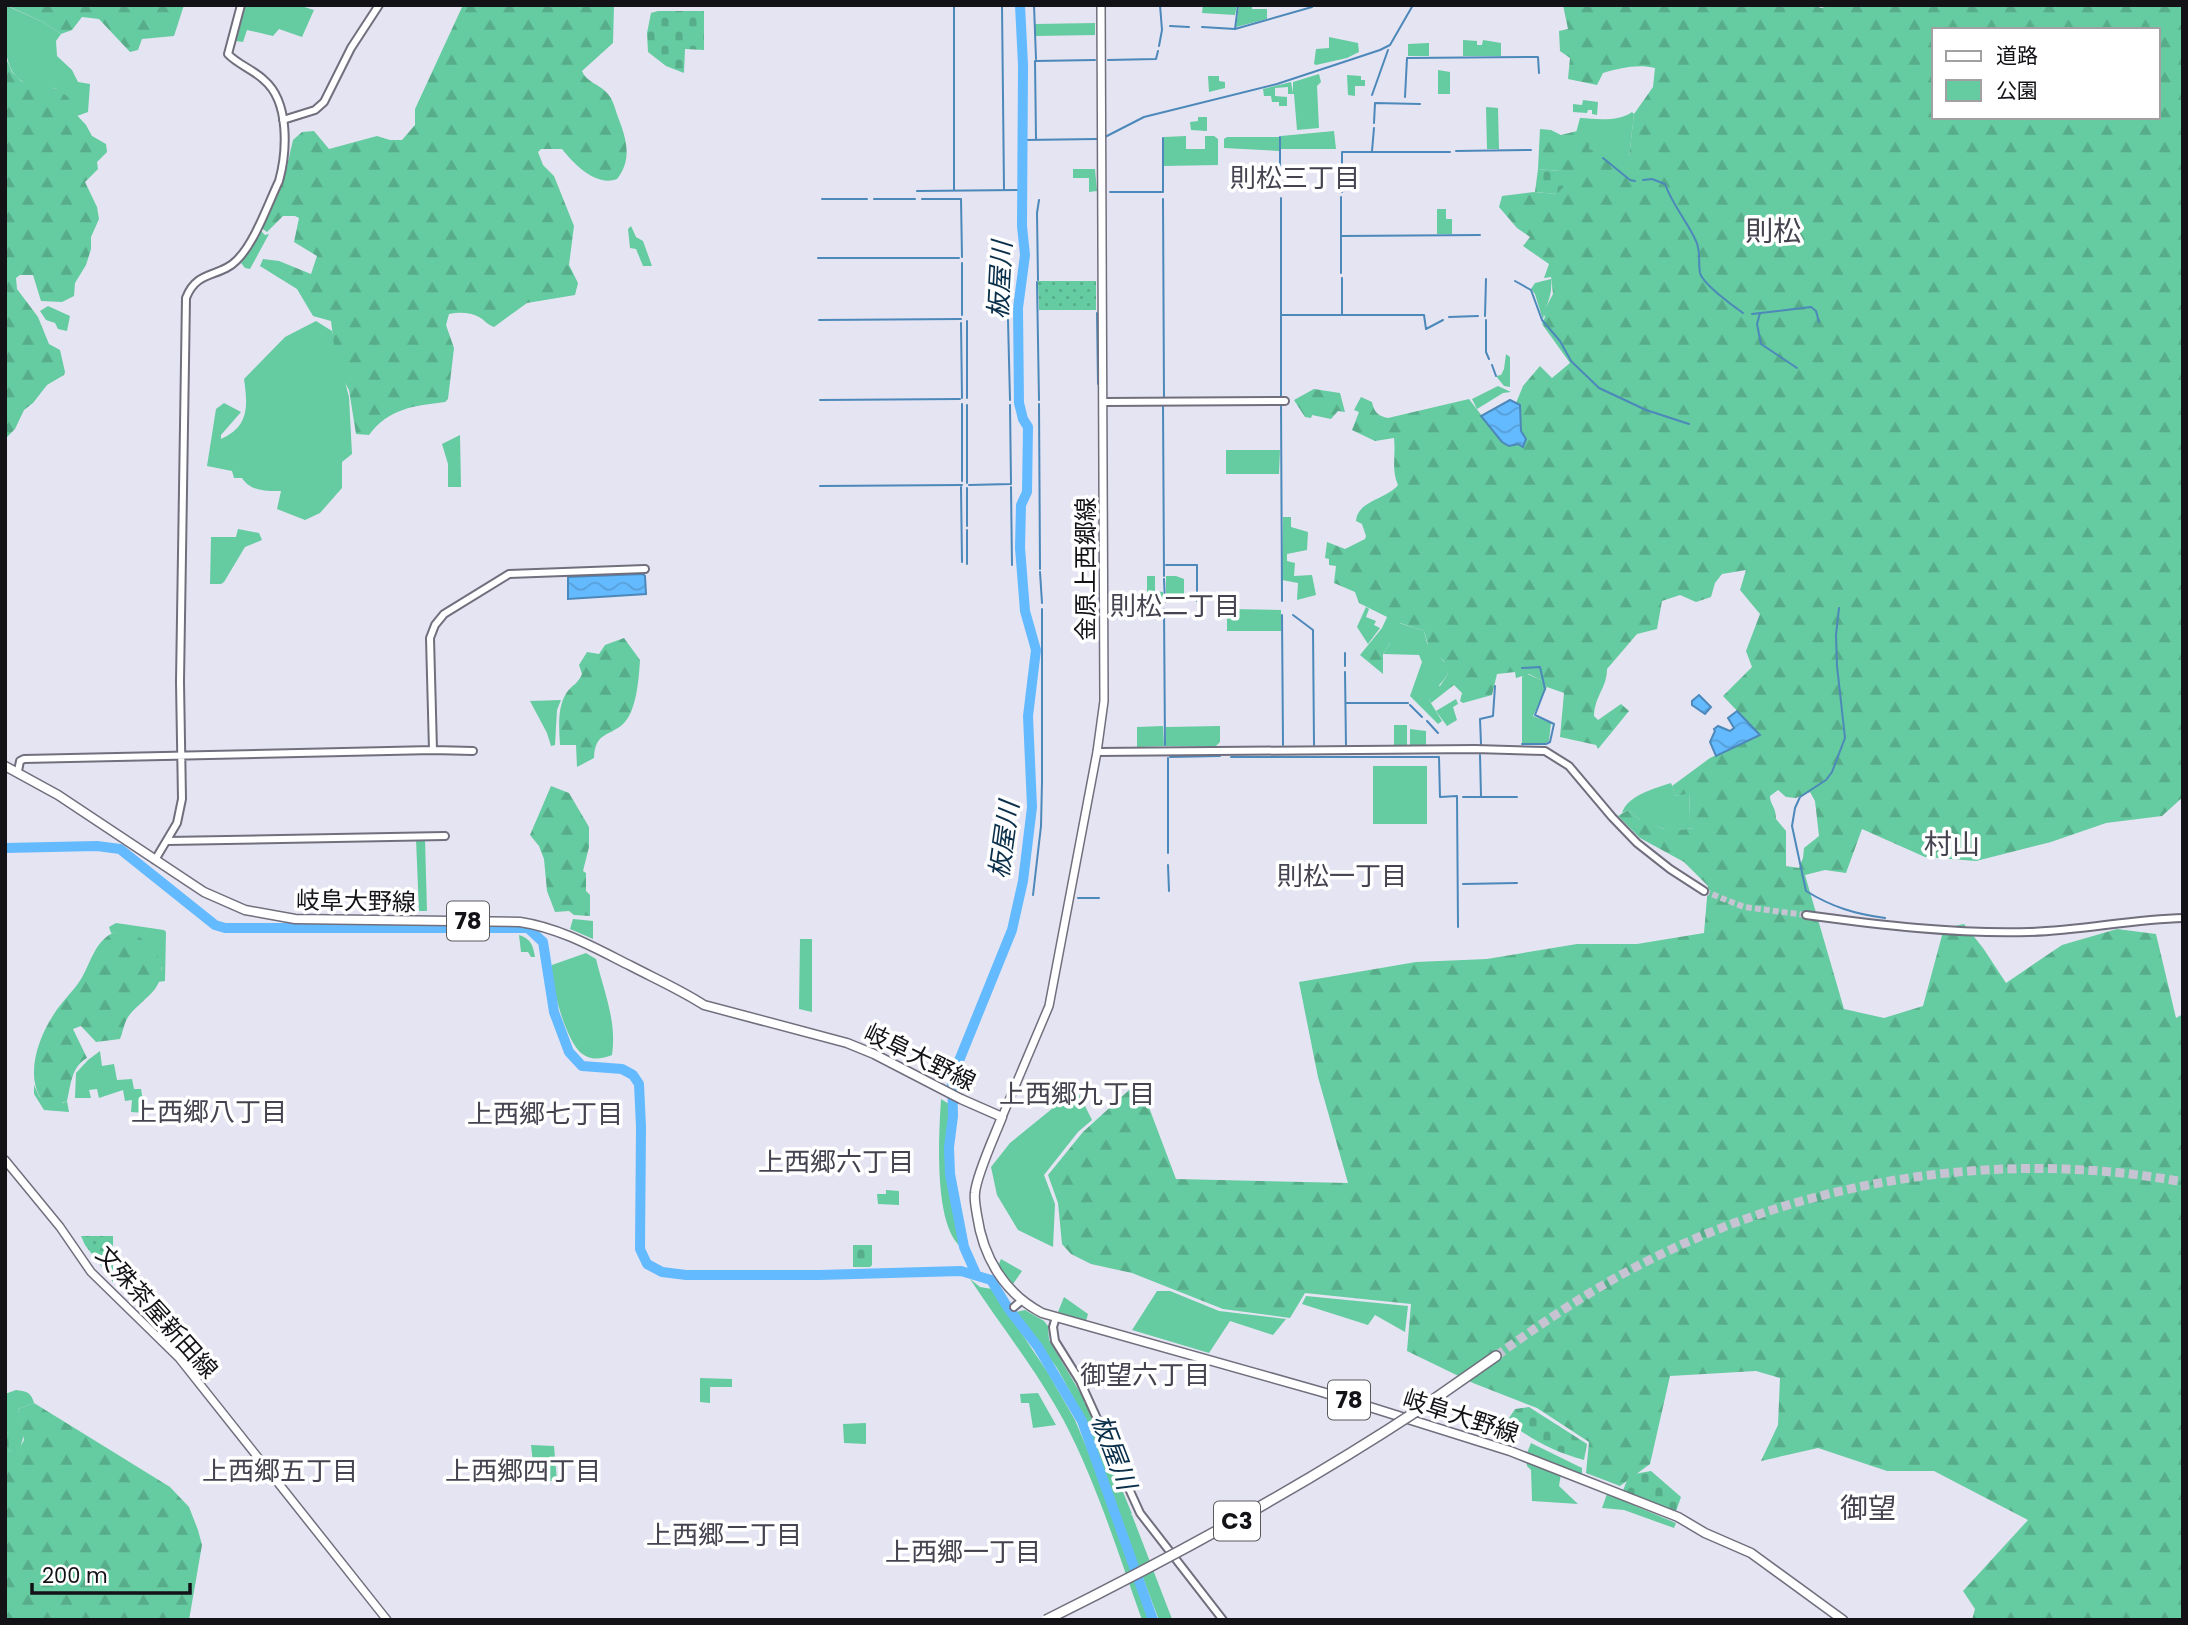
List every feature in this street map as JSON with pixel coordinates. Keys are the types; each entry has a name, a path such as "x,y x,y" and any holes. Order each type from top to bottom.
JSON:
{"highway":[{"name":"C3","path":"1046,1620 1264,1507 1420,1409 1496,1356"}],"main road":[{"name":"金原上西郷線","path":"1002,1117 1049,1006 1097,752 1104,701 1101,5"},
{"name":"岐阜大野線","path":"5,766 58,795 204,892 231,904 278,918 520,922 545,927 596,948 704,1005 874,1054 1002,1117 974,1193 980,1238 1017,1304 1401,1416 1510,1451 1678,1517 1705,1533 1734,1544 1751,1553 1843,1620"},
{"name":"文殊茶屋新田線","path":"5,1160 60,1227 91,1272 179,1358 387,1620"}],"street":[{"path":"155,860 177,823 180,810 186,298 200,278 237,260 279,181 282,168 282,110 268,83 228,54 241,5"},
{"path":"283,120 315,110 324,102 351,48 379,5"},
{"path":"1104,402 1281,401"},
{"path":"433,750 430,638 443,614 509,574 645,569"},
{"path":"1097,752 1459,749 1545,751 1569,766 1637,843 1704,891"},
{"path":"18,771 20,761 24,759 473,751"},
{"path":"167,841 445,836"},
{"path":"1806,915 1932,930 1984,933 2032,932 2183,918"},
{"path":"1056,1317 1053,1327 1055,1341 1080,1381 1140,1513 1223,1620"}],"green space":[{"path":"5,5 43,22 61,34 56,41 57,56 72,70 78,82 90,84 88,112 77,116 57,89 24,82 16,76 7,59"},
{"path":"6,5 184,5 174,36 142,39 138,50 130,52 99,19 82,17 72,30 61,34 43,22"},
{"path":"246,5 298,5 314,10 302,37 279,29 273,36 247,30 243,42 236,41"},
{"path":"463,5 614,5 613,43 582,71 586,78 603,89 612,100 625,141 625,164 617,179 601,180 586,173 562,149 541,149 538,152 543,165 554,176 574,226 569,265 578,283 575,295 527,303 494,327 472,314 449,314 446,325 454,348 448,399 445,402 403,410 385,419 369,435 356,434 349,390 337,368 331,321 313,316 297,289 260,266 263,259 279,261 311,274 317,256 294,242 299,218 283,216 267,232 260,227 284,179 293,140 302,132 314,131 329,149 377,136 402,140 415,125 415,109"},
{"path":"1203,5 1237,5 1235,15 1202,13"},
{"path":"1239,5 1252,5 1252,9 1267,9 1267,19 1236,27"},
{"path":"1563,5 1814,5 1821,8 1832,5 2183,5 2183,797 2162,816 2106,823 2051,842 1976,861 1925,857 1862,829 1846,873 1825,870 1805,875 1844,1009 1884,1018 1923,1006 1944,928 1964,924 2006,983 2062,945 2117,929 2156,934 2176,1018 2183,1014 2183,1620 1972,1620 1975,1609 1963,1591 2028,1520 1934,1471 1887,1471 1818,1448 1761,1461 1778,1425 1780,1378 1756,1371 1670,1376 1650,1464 1620,1486 1586,1473 1589,1442 1537,1408 1473,1383 1407,1351 1411,1304 1305,1293 1290,1318 1223,1309 1132,1273 1091,1264 1071,1254 1062,1244 1058,1203 1048,1175 1083,1132 1139,1081 1176,1179 1348,1183 1318,1077 1299,982 1416,962 1487,959 1577,944 1637,944 1704,933 1708,886 1684,862 1640,838 1618,816 1628,810 1640,820 1650,819 1664,829 1694,828 1689,815 1690,793 1676,796 1672,786 1710,758 1760,735 1723,696 1752,667 1746,651 1760,614 1740,590 1746,570 1722,574 1715,583 1711,597 1696,602 1680,595 1662,601 1657,629 1637,634 1607,669 1594,716 1598,720 1621,704 1629,711 1598,749 1596,745 1560,737 1564,693 1547,687 1541,680 1529,674 1516,678 1515,672 1497,674 1492,695 1463,703 1460,701 1462,693 1454,685 1431,703 1429,700 1433,685 1440,686 1448,674 1444,661 1429,648 1424,631 1400,623 1383,654 1383,674 1360,655 1382,628 1387,617 1359,603 1355,592 1334,583 1336,566 1329,565 1329,559 1325,558 1327,542 1345,549 1365,539 1362,524 1356,521 1361,509 1398,485 1394,468 1394,438 1375,441 1352,430 1359,412 1354,410 1361,397 1372,402 1379,415 1388,418 1469,399 1502,442 1526,439 1521,431 1520,405 1516,403 1523,386 1540,366 1552,378 1570,363 1542,324 1545,317 1543,313 1553,294 1551,277 1544,278 1549,264 1523,246 1530,237 1517,228 1499,207 1502,196 1534,192 1557,194 1560,171 1538,169 1540,129 1561,135 1581,130 1590,136 1589,149 1629,157 1634,114 1653,87 1655,68 1623,68 1603,73 1597,85 1568,79 1570,58 1560,51 1559,31 1568,29","holes":["1778,790 1786,797 1796,798 1810,792 1815,801 1819,836 1804,848 1799,868 1786,866 1786,831 1776,819 1770,799"]},
{"path":"704,11 704,50 685,49 684,73 666,66 648,52 647,33 651,13"},
{"path":"1095,23 1095,35 1035,36 1035,24"},
{"path":"1329,37 1358,43 1359,52 1347,58 1314,64 1316,49 1329,48"},
{"path":"1463,40 1477,41 1477,45 1482,45 1483,40 1501,43 1501,56 1463,56"},
{"path":"1429,43 1429,56 1408,56 1408,44"},
{"path":"5,56 12,72 21,81 57,89 68,97 75,113 92,136 106,144 107,152 97,162 98,169 85,182 97,207 99,219 91,237 91,249 86,265 75,283 74,296 62,302 41,301 33,275 20,275 16,278 17,289 38,317 49,344 60,350 65,372 47,385 24,410 15,429 5,439"},
{"path":"1438,70 1450,72 1450,94 1438,94"},
{"path":"1319,74 1319,128 1297,130 1294,94 1288,94 1288,87 1275,88 1275,96 1287,97 1287,106 1279,106 1279,102 1272,102 1271,96 1264,96 1263,89 1291,82 1293,93 1293,82"},
{"path":"1347,75 1361,76 1361,80 1365,80 1365,86 1355,86 1355,96 1348,95"},
{"path":"1208,76 1219,76 1219,81 1225,82 1225,88 1209,92"},
{"path":"1583,100 1598,102 1597,115 1592,114 1592,110 1587,113 1573,112 1573,104 1582,105"},
{"path":"1486,107 1498,108 1499,149 1487,149"},
{"path":"1632,112 1634,114 1629,158 1588,149 1576,133 1580,118 1614,119"},
{"path":"1198,117 1207,117 1207,131 1191,130 1190,122 1198,121"},
{"path":"1334,131 1336,149 1281,149 1281,136"},
{"path":"1186,136 1186,149 1205,149 1205,136 1218,139 1218,165 1164,166 1164,137"},
{"path":"1279,137 1279,151 1224,148 1224,139"},
{"path":"1073,169 1095,169 1097,191 1089,192 1089,178 1073,178"},
{"path":"1538,169 1560,171 1571,179 1557,194 1535,192"},
{"path":"1437,209 1446,209 1446,219 1452,219 1452,234 1437,234"},
{"path":"631,226 636,237 643,241 652,266 643,266 636,249 630,248 628,229"},
{"path":"260,230 265,235 269,234 250,269 245,268 241,263"},
{"path":"1551,279 1551,291 1543,320 1531,289 1535,283"},
{"path":"1038,281 1096,281 1096,310 1039,310"},
{"path":"48,306 70,316 67,331 58,329 55,323 46,320 40,311"},
{"path":"316,321 332,331 349,397 352,454 342,462 342,488 320,513 305,520 277,509 281,491 255,488 242,478 234,478 232,471 207,466 216,409 224,403 241,412 221,435 221,439 242,422 246,407 244,379 285,337"},
{"path":"1506,354 1510,357 1510,387 1504,386 1496,376 1501,375 1504,369"},
{"path":"1498,386 1511,392 1503,393 1477,409 1472,399"},
{"path":"1314,389 1340,393 1345,412 1338,411 1331,419 1312,415 1311,418 1305,417 1294,400"},
{"path":"460,435 461,487 448,487 448,464 442,444"},
{"path":"1226,450 1280,450 1279,474 1226,474"},
{"path":"1283,517 1291,517 1291,527 1308,532 1307,550 1287,554 1287,561 1295,563 1294,576 1312,575 1316,595 1297,600 1298,583 1282,580"},
{"path":"238,529 259,533 262,540 245,547 224,582 210,584 211,537 236,537"},
{"path":"1147,576 1155,576 1155,591 1163,592 1163,602 1147,602"},
{"path":"1166,576 1184,579 1184,602 1166,602"},
{"path":"1366,607 1369,609 1366,617 1376,621 1374,625 1380,628 1368,644 1357,627"},
{"path":"1230,609 1281,610 1281,631 1227,631 1227,612"},
{"path":"1399,623 1424,631 1427,643 1446,664 1448,674 1429,700 1442,721 1438,724 1410,696 1422,662 1419,655 1383,654"},
{"path":"624,638 640,660 632,710 624,723 600,739 594,758 577,767 576,745 560,745 559,717 564,698 582,674 579,665 587,652 599,654 605,645"},
{"path":"1525,673 1541,680 1547,687 1533,716 1551,723 1549,741 1544,744 1522,743 1522,677"},
{"path":"1456,699 1458,704 1453,707 1457,720 1447,726 1436,711"},
{"path":"561,700 557,710 555,745 551,746 530,701"},
{"path":"1394,725 1407,725 1407,746 1394,746"},
{"path":"1163,726 1164,746 1137,747 1137,727"},
{"path":"1220,726 1220,742 1216,746 1166,746 1166,727"},
{"path":"1410,729 1426,731 1426,746 1410,746"},
{"path":"1373,766 1427,766 1427,824 1373,824"},
{"path":"1671,783 1676,796 1690,792 1689,815 1695,828 1670,831 1640,820 1628,810 1622,813 1635,797"},
{"path":"551,786 569,793 589,827 589,847 583,871 586,873 586,891 590,895 590,916 574,915 569,911 555,912 547,891 544,859 539,846 530,835"},
{"path":"416,839 425,839 427,911 419,911"},
{"path":"573,919 593,921 593,939 570,929"},
{"path":"116,923 166,932 165,981 158,982 162,968 130,932 111,933 109,927"},
{"path":"130,931 157,955 162,971 160,980 155,989 128,1017 120,1039 96,1042 81,1026 73,1029 87,1058 75,1071 67,1101 45,1104 38,1094 34,1071 38,1046 48,1024 81,979 104,939 116,932"},
{"path":"519,935 531,943 535,957 531,957 528,952 521,952"},
{"path":"800,939 812,939 812,1012 799,1009"},
{"path":"586,953 596,959 613,1030 612,1055 600,1058 585,1056 575,1046 560,1011 552,974 552,965"},
{"path":"100,1051 102,1066 114,1064 117,1080 132,1079 134,1089 141,1089 145,1113 131,1112 132,1100 125,1101 123,1090 99,1098 97,1089 89,1090 91,1098 75,1098 76,1073"},
{"path":"34,1085 45,1103 67,1101 69,1112 44,1110 34,1094"},
{"path":"1076,1088 1092,1120 1078,1132 1044,1175 1055,1204 1053,1247 1018,1230 997,1195 991,1167 1010,1143 1053,1108 1066,1090"},
{"path":"941,1099 952,1106 948,1171 961,1247 952,1235 942,1199 939,1155"},
{"path":"886,1190 899,1191 899,1205 878,1204 877,1194 886,1194"},
{"path":"81,1236 113,1236 113,1282 85,1245"},
{"path":"853,1245 872,1245 870,1267 853,1267"},
{"path":"1001,1259 1022,1271 1013,1284 1001,1270"},
{"path":"970,1279 980,1287 992,1289 1048,1373 1075,1420 1151,1620 1142,1620 1097,1494 1064,1421 1031,1366"},
{"path":"1157,1291 1170,1291 1219,1311 1286,1319 1273,1335 1230,1321 1209,1353 1132,1330"},
{"path":"1306,1296 1408,1306 1405,1332 1375,1315 1368,1325 1302,1304"},
{"path":"1064,1297 1088,1314 1086,1321 1058,1312"},
{"path":"1025,1310 1048,1326 1049,1340 1087,1404 1172,1619 1159,1620 1078,1406 1057,1368 1016,1312"},
{"path":"700,1378 732,1379 732,1387 710,1387 710,1403 700,1402"},
{"path":"16,1390 28,1393 34,1403 18,1409 24,1434 19,1453 14,1456 8,1449 5,1394"},
{"path":"1038,1393 1056,1425 1033,1428 1029,1403 1021,1403 1020,1394"},
{"path":"34,1403 170,1487 189,1507 202,1545 189,1620 5,1620 5,1435 8,1434 9,1451 16,1455 24,1440 18,1409"},
{"path":"1529,1407 1587,1444 1584,1460 1544,1445 1507,1421 1515,1409"},
{"path":"866,1423 866,1444 844,1443 843,1424"},
{"path":"1531,1443 1582,1468 1582,1474 1527,1453"},
{"path":"531,1445 554,1446 557,1481 535,1481"},
{"path":"1526,1461 1561,1474 1559,1486 1578,1504 1532,1501 1531,1470"},
{"path":"1651,1471 1681,1497 1675,1514 1622,1493 1629,1475"},
{"path":"1607,1494 1676,1523 1674,1528 1624,1510 1602,1508"}],"water":[{"path":"1510,400 1520,405 1521,431 1526,439 1523,447 1518,444 1509,446 1502,442 1481,416"},
{"path":"643,574 646,594 568,599 568,577"},
{"path":"1699,695 1711,707 1705,714 1692,705 1692,701"},
{"path":"1737,711 1760,735 1716,756 1710,742 1714,729 1718,726 1730,731 1734,728 1728,718"}],"waterway":[{"path":"954,5 954,189"},
{"path":"1002,5 1004,189"},
{"name":"板屋川","path":"976,1274 964,1247 950,1174 952,1078 1012,930 1023,881 1032,807 1028,716 1036,650 1025,611 1020,548 1021,505 1027,492 1028,427 1019,403 1018,308 1025,255 1022,226 1023,65 1020,5"},
{"path":"1034,5 1036,59"},
{"path":"1159,46 1162,30 1160,5"},
{"path":"1235,29 1238,5"},
{"path":"1103,138 1144,117 1277,84 1380,50 1390,45 1413,5"},
{"path":"1202,27 1235,29 1312,7"},
{"path":"1170,26 1189,27"},
{"path":"1372,95 1388,50"},
{"path":"1108,60 1156,59 1158,51"},
{"path":"1405,97 1407,58 1538,57 1539,73"},
{"path":"1036,139 1035,61 1095,60"},
{"path":"1374,123 1375,103 1420,104"},
{"path":"1372,151 1374,128"},
{"path":"1280,137 1280,191"},
{"path":"1110,192 1163,192 1163,138"},
{"path":"1024,140 1097,139"},
{"path":"1456,151 1531,150"},
{"path":"1342,192 1342,152 1450,152"},
{"path":"1603,158 1630,180 1635,181"},
{"path":"1643,180 1652,179 1665,184 1698,245 1702,278 1743,313"},
{"path":"917,191 1022,190"},
{"path":"1341,197 1341,273"},
{"path":"1281,198 1281,397"},
{"path":"822,199 867,199"},
{"path":"874,199 915,199"},
{"path":"922,199 961,199 962,257"},
{"path":"1163,199 1164,398"},
{"path":"1038,280 1039,200"},
{"path":"1341,236 1480,235"},
{"path":"818,258 959,258"},
{"path":"962,263 962,315"},
{"path":"1342,278 1342,314"},
{"path":"1485,316 1486,279"},
{"path":"1515,281 1531,290 1542,320 1560,341 1571,361 1599,388 1646,410 1689,424"},
{"path":"1037,282 1039,400"},
{"path":"1752,314 1811,307 1816,311 1819,322"},
{"path":"1097,313 1098,384"},
{"path":"1760,313 1757,324 1761,344 1797,368"},
{"path":"1282,315 1424,315 1426,329 1443,320"},
{"path":"1449,317 1478,316"},
{"path":"819,320 961,319"},
{"path":"1008,320 1010,400"},
{"path":"1486,320 1486,352 1489,359"},
{"path":"967,321 967,398"},
{"path":"961,323 962,398"},
{"path":"1492,365 1496,376"},
{"path":"820,400 960,399"},
{"path":"1281,403 1282,601"},
{"path":"962,404 962,481"},
{"path":"1039,404 1040,569"},
{"path":"967,405 967,483"},
{"path":"969,485 1011,484 1010,405"},
{"path":"1163,406 1164,576"},
{"path":"820,486 962,485"},
{"path":"961,487 962,562"},
{"path":"1011,487 1012,565"},
{"path":"967,488 967,526"},
{"path":"967,530 967,564"},
{"path":"1166,565 1197,565 1197,601"},
{"path":"1040,572 1042,603"},
{"path":"1164,579 1165,602"},
{"path":"1839,608 1837,666 1845,738 1832,772 1826,780 1800,797 1792,826 1806,891 1844,909 1885,918"},
{"path":"1033,895 1041,826 1042,609"},
{"path":"1164,609 1165,745"},
{"path":"1282,615 1283,745"},
{"path":"1293,615 1313,630 1314,745"},
{"path":"1345,653 1345,666"},
{"path":"1522,668 1540,667 1545,689 1535,715 1554,724 1550,742 1522,744"},
{"path":"1345,672 1346,747"},
{"path":"1481,744 1480,719 1493,716 1495,686"},
{"path":"1346,703 1408,703"},
{"path":"1410,705 1422,717"},
{"path":"1427,721 1438,733"},
{"path":"1480,755 1481,796"},
{"path":"1170,757 1220,756"},
{"path":"1231,757 1439,757 1440,797 1457,796 1458,927"},
{"path":"1168,758 1168,853"},
{"path":"1463,797 1517,797"},
{"path":"5,848 97,846 120,849 215,925 225,928 528,928 543,942 554,1012 569,1052 582,1066 622,1069 633,1075 639,1084 640,1249 647,1264 662,1272 686,1275 961,1271 991,1280 1008,1308 1038,1347 1082,1421 1153,1620"},
{"path":"1168,865 1169,891"},
{"path":"1463,884 1517,883"},
{"path":"1078,898 1099,898"}],"tunnel":[{"path":"1704,891 1744,907 1806,915"},
{"path":"1496,1356 1562,1311 1630,1270 1694,1239 1760,1214 1829,1194 1899,1180 1970,1171 2041,1168 2113,1172 2183,1182"}],"district":[{"name":"則松三丁目","path":"1295,178"},
{"name":"則松","path":"1773,231"},
{"name":"則松二丁目","path":"1175,606"},
{"name":"村山","path":"1952,844"},
{"name":"則松一丁目","path":"1342,876"},
{"name":"上西郷九丁目","path":"1077,1094"},
{"name":"上西郷八丁目","path":"209,1112"},
{"name":"上西郷七丁目","path":"545,1114"},
{"name":"上西郷六丁目","path":"836,1162"},
{"name":"御望六丁目","path":"1145,1375"},
{"name":"上西郷五丁目","path":"280,1471"},
{"name":"上西郷四丁目","path":"523,1471"},
{"name":"御望","path":"1868,1508"},
{"name":"上西郷二丁目","path":"724,1535"},
{"name":"上西郷一丁目","path":"963,1552"}]}
